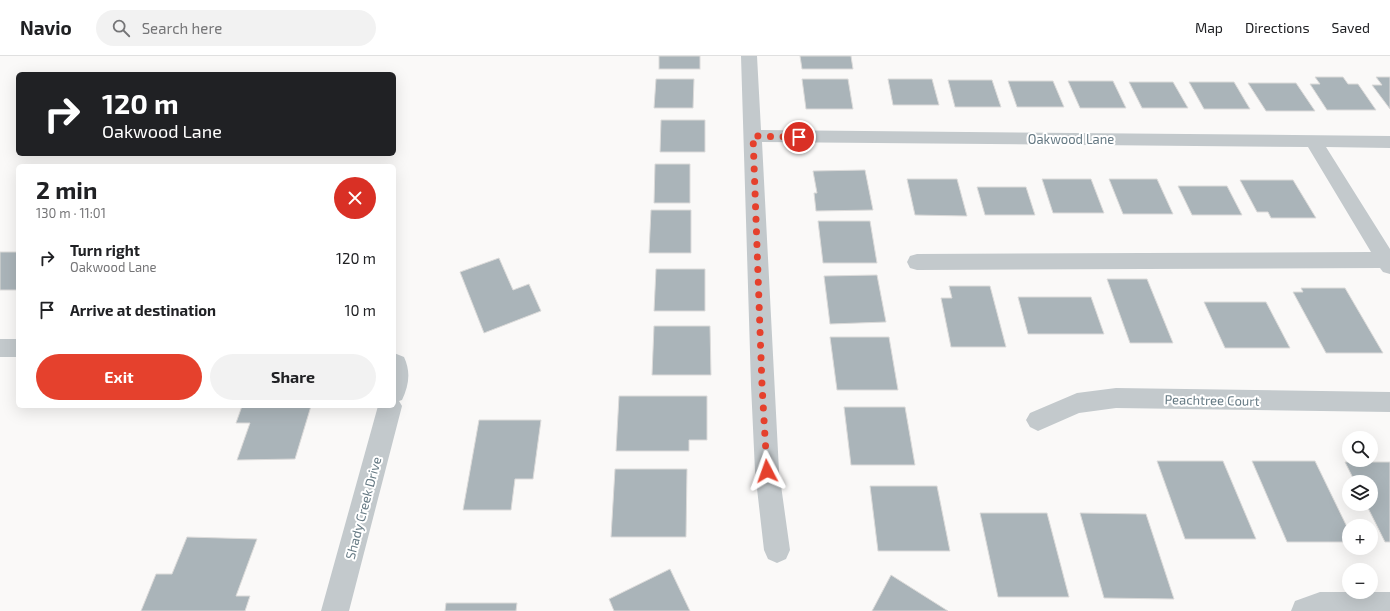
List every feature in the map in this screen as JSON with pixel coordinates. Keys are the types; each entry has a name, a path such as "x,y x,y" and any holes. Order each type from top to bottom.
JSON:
{"street":[{"path":"749,56 762,385 767,471 777,550"},
{"name":"Oakwood Lane","path":"753,136 1313,140 1390,142"},
{"path":"1313,140 1388,263"},
{"path":"917,262 1388,263"},
{"path":"0,348 16,348"},
{"path":"396,364 398,380 396,386"},
{"name":"Peachtree Court","path":"1038,420 1077,403 1116,398 1390,402"},
{"name":"Shady Creek Drive","path":"335,611 389,408"},
{"path":"1306,611 1320,606 1390,606"}],"building":[{"path":"659,56 700,56 700,69 659,69"},
{"path":"800,56 851,56 853,69 802,69"},
{"path":"1315,77 1343,77 1348,84 1358,84 1376,110 1327,110 1310,84 1320,84"},
{"path":"1376,77 1390,77 1390,109 1372,85 1382,85"},
{"path":"656,79 694,79 693,108 654,108"},
{"path":"802,79 848,79 853,109 806,109"},
{"path":"888,79 932,79 939,105 893,105"},
{"path":"948,80 992,80 1001,107 955,107"},
{"path":"1008,81 1053,81 1064,107 1017,107"},
{"path":"1068,81 1113,81 1126,108 1080,108"},
{"path":"1129,82 1173,82 1188,108 1142,108"},
{"path":"1189,82 1234,82 1250,109 1204,109"},
{"path":"1248,83 1296,83 1315,111 1266,111"},
{"path":"661,120 705,120 705,152 660,152"},
{"path":"655,164 690,164 690,203 654,203"},
{"path":"865,170 873,210 816,211 814,193 817,193 813,171"},
{"path":"907,179 957,179 967,216 915,215"},
{"path":"1042,179 1091,179 1104,213 1053,213"},
{"path":"1109,179 1157,179 1173,214 1123,214"},
{"path":"1240,180 1293,180 1316,218 1271,218 1268,212 1257,212"},
{"path":"1178,186 1227,186 1242,215 1192,215"},
{"path":"977,187 1026,187 1035,215 985,215"},
{"path":"651,210 691,210 691,253 649,253"},
{"path":"818,221 870,221 877,263 823,263"},
{"path":"0,252 16,252 16,290 0,290"},
{"path":"499,258 513,290 529,284 541,311 484,333 460,272"},
{"path":"656,269 705,269 705,311 654,311"},
{"path":"877,275 886,322 830,324 824,276"},
{"path":"1107,279 1147,279 1173,343 1130,343"},
{"path":"949,286 990,286 1006,347 951,347 941,298 952,298"},
{"path":"1301,288 1345,288 1383,353 1326,353 1293,292 1303,292"},
{"path":"1018,297 1091,297 1104,334 1028,334"},
{"path":"1204,302 1266,302 1290,348 1225,348"},
{"path":"654,326 710,326 711,375 652,375"},
{"path":"830,337 889,337 898,390 837,390"},
{"path":"619,396 707,396 707,440 689,440 689,451 616,451"},
{"path":"844,407 905,407 915,465 851,465"},
{"path":"241,408 310,408 295,459 237,460 250,423 236,423"},
{"path":"479,420 541,420 533,479 515,479 511,510 463,510"},
{"path":"1157,461 1223,461 1256,539 1185,539"},
{"path":"1252,461 1315,461 1343,519 1342,542 1287,542"},
{"path":"1378,462 1390,462 1390,542 1385,542 1378,528 1378,519 1374,519 1370,511 1378,511 1378,475 1352,475 1348,467 1378,467"},
{"path":"615,469 687,469 686,537 611,537"},
{"path":"870,486 937,486 950,551 878,551"},
{"path":"980,513 1047,513 1069,597 998,597"},
{"path":"1080,513 1146,514 1174,599 1104,598"},
{"path":"187,537 257,539 236,596 250,596 245,611 141,611 156,574 172,574"},
{"path":"670,569 690,611 614,611 609,599"},
{"path":"891,575 948,611 872,611"},
{"path":"446,603 517,603 516,611 445,611"}],"route":[{"path":"767,471 762,385 753,136 799,137"}]}
